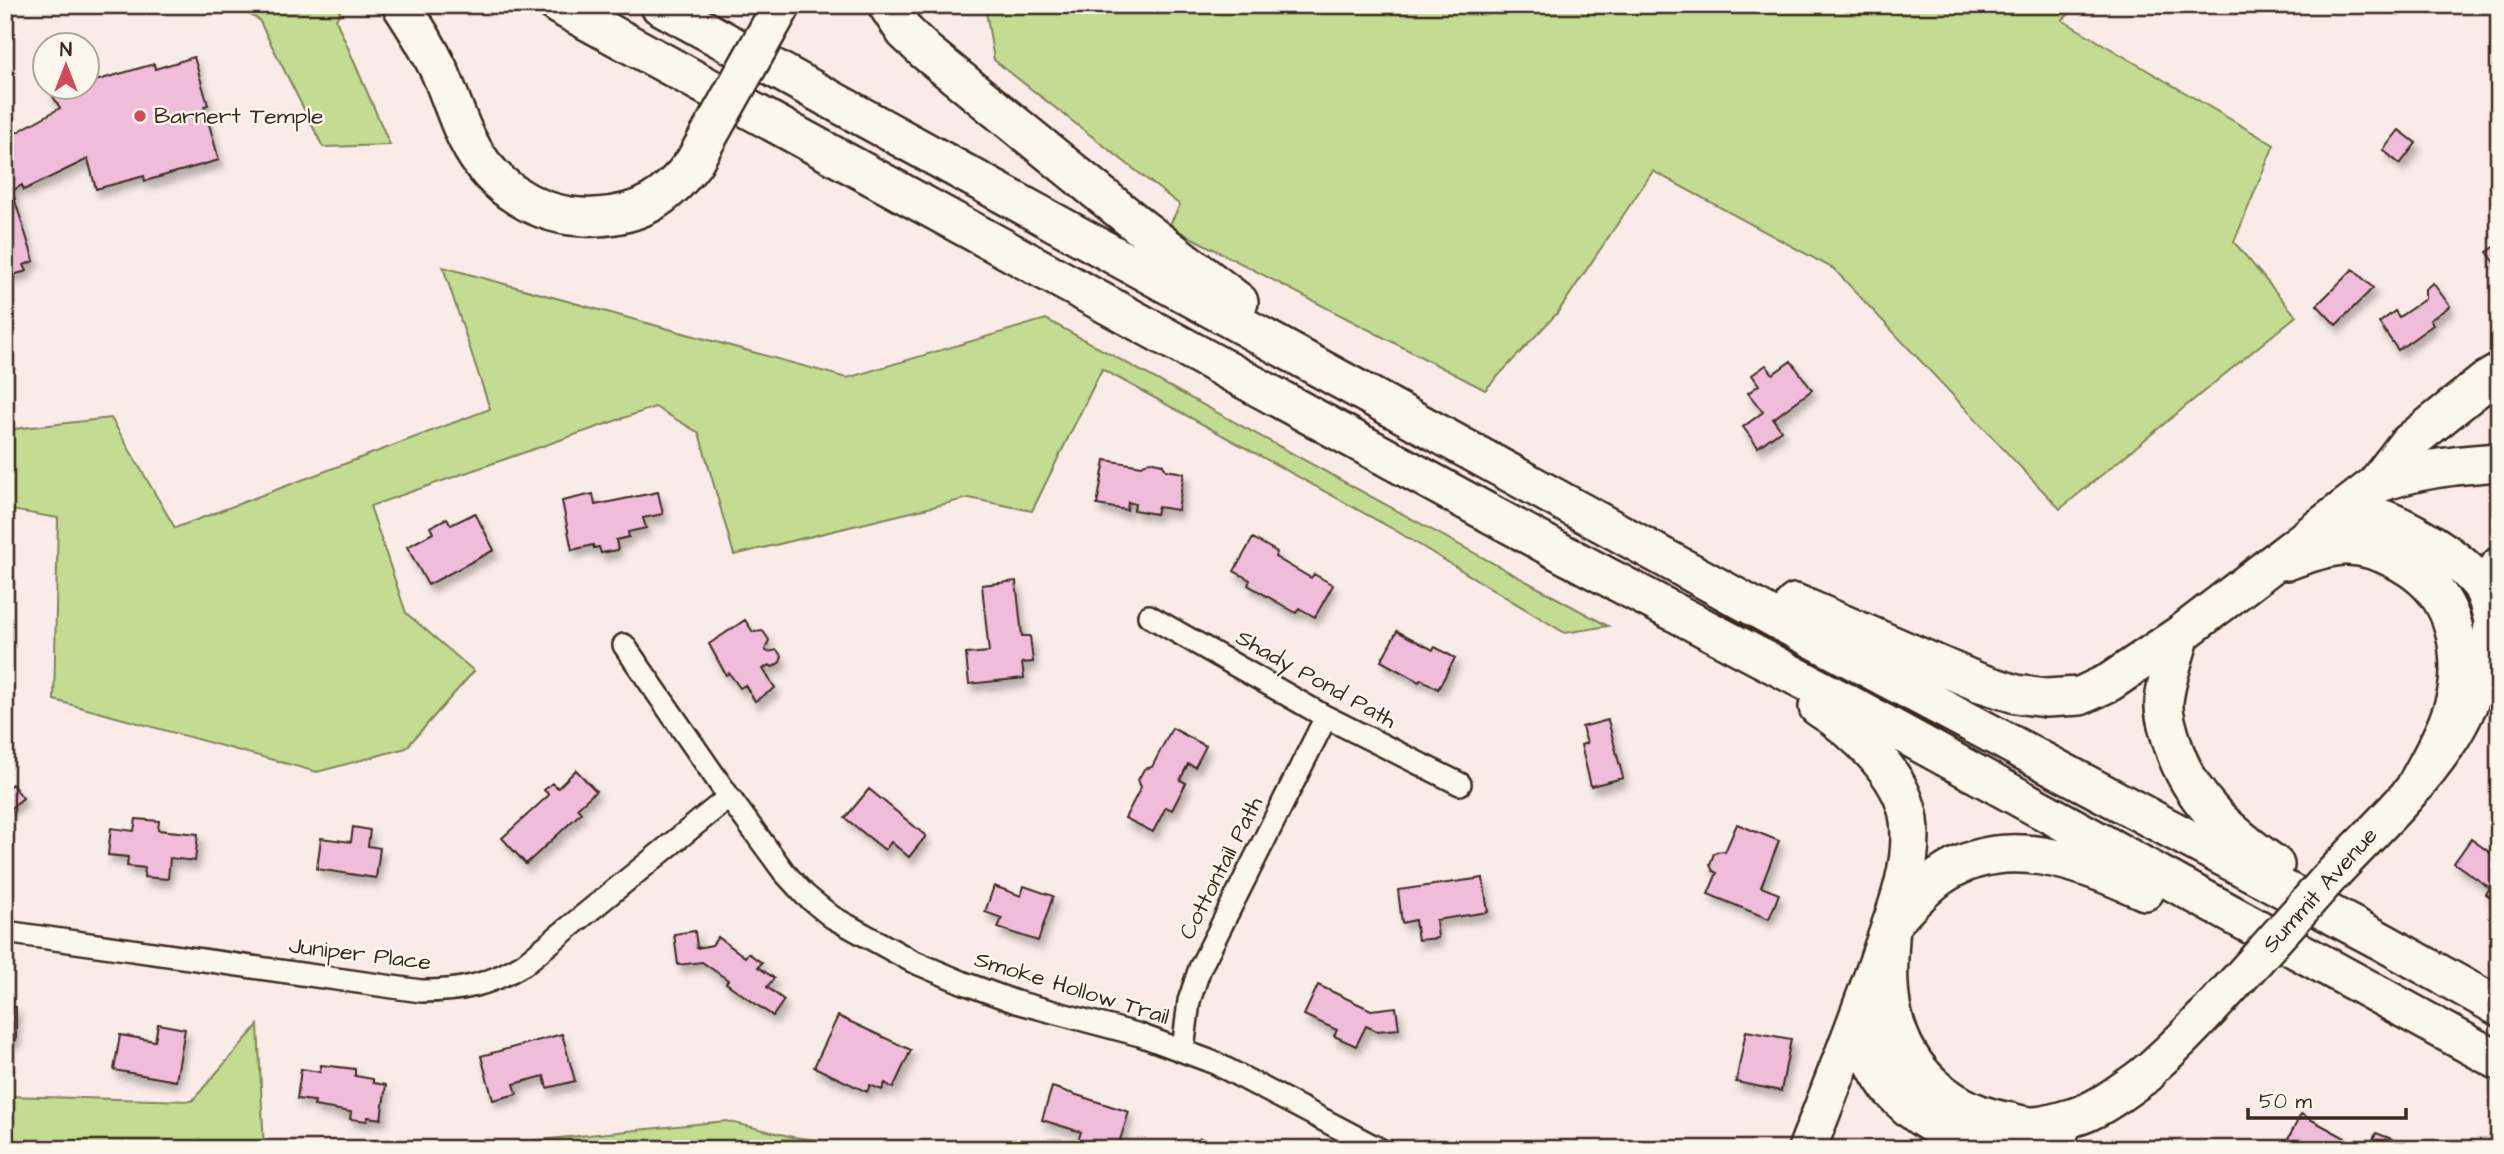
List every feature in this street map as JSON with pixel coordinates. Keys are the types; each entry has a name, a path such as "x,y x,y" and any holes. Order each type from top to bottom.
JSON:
{"highway":[{"path":"401,5 427,47 467,139 480,161 505,187 537,208 586,218 631,212 670,191 694,162 782,5"},
{"path":"558,5 1562,553 1845,702 2499,1061"},
{"path":"659,5 1786,624 2383,942 2499,1007"},
{"path":"887,5 915,43 1112,204 1238,300 1375,397"},
{"path":"1530,482 1828,618 1978,682 2016,694 2046,698 2080,696 2110,682 2181,634 2332,519 2375,485 2406,445 2499,373"},
{"path":"2375,485 2398,475 2430,469 2499,462"},
{"path":"2332,519 2359,514 2391,521 2423,537 2480,585 2494,626"},
{"path":"2263,571 2302,555 2343,546 2377,551 2409,566 2434,587 2450,617 2457,642 2459,674 2448,719 2416,785"},
{"path":"1562,553 1822,710 1857,737 1895,782 1909,819 1909,851 1902,887 1856,1022 1807,1149"},
{"path":"2181,634 2167,679 2164,706 2178,765 2194,792 2220,821 2249,846 2383,942"},
{"path":"2147,1074 2108,1101 2076,1117 2032,1126 1991,1119 1957,1106 1934,1087 1911,1060 1898,1030 1888,982 1891,924 1941,876 1978,858 2016,853 2046,855 2076,862 2162,899 2499,1061"},
{"path":"1856,1022 1875,1065 1891,1090 1920,1117 1948,1133 1984,1147 2016,1149 2052,1141"}],"main road":[{"name":"Summit Avenue","path":"2052,1141 2147,1074 2185,1037 2416,785 2448,744 2469,705 2484,662 2494,626 2499,565"}],"street":[{"name":"Shady Pond Path","path":"1149,616 1326,717 1460,784"},
{"name":"Smoke Hollow Trail","path":"624,645 729,797 785,872 805,895 832,917 912,961 977,988 1016,1002 1140,1035 1215,1063 1379,1149"},
{"name":"Cottontail Path","path":"1182,1050 1189,1000 1200,968 1326,717"},
{"name":"Juniper Place","path":"5,932 421,991 451,991 477,986 524,964 729,797"}],"green space":[{"path":"233,5 343,5 336,20 390,145 323,147 259,20"},
{"path":"985,5 2081,5 2062,20 2274,145 2234,242 2296,316 2060,509 1834,269 1653,171 1558,312 1485,390 1169,226 1180,205 994,60"},
{"path":"443,267 847,378 1046,319 1608,626 1565,633 1393,529 1102,369 1032,511 969,498 734,555 699,433 655,407 370,506 406,613 474,671 406,748 317,772 54,700 58,518 5,509 5,430 111,418 175,528 490,409"},
{"path":"258,1025 264,1149 5,1149 5,1096 192,1101"},
{"path":"726,1121 793,1137 896,1149 452,1149"}],"building":[{"path":"194,57 208,105 204,106 219,160 145,181 144,176 96,189 88,159 24,190 22,185 12,191 34,261 24,265 27,271 5,277 5,139 60,108 56,102 102,102 102,79 154,64 155,69"},
{"path":"2399,130 2416,143 2400,164 2383,150"},
{"path":"2499,244 2499,268 2487,252"},
{"path":"2353,269 2373,288 2336,325 2317,305"},
{"path":"2433,283 2450,306 2430,320 2433,325 2398,350 2379,323 2395,311 2399,317 2425,299 2425,289"},
{"path":"1791,361 1812,390 1773,419 1781,430 1758,447 1743,427 1763,412 1748,393 1759,385 1752,375 1766,365 1773,374"},
{"path":"1105,460 1142,466 1149,461 1162,464 1166,470 1184,473 1178,510 1158,507 1156,514 1134,510 1135,504 1128,502 1127,510 1097,505"},
{"path":"658,492 663,514 643,518 646,528 628,532 629,537 616,540 618,550 601,553 599,547 594,548 593,545 572,550 562,501 593,494 595,505"},
{"path":"475,513 494,550 428,585 407,547 433,533 430,527 447,518 451,525"},
{"path":"1253,538 1277,552 1275,557 1311,578 1314,574 1333,585 1315,617 1299,608 1296,613 1248,585 1250,580 1234,571"},
{"path":"1016,581 1022,636 1030,636 1033,662 1022,663 1024,678 969,684 966,654 989,652 982,585"},
{"path":"745,620 753,632 763,631 769,640 765,650 777,650 782,657 773,667 769,665 763,669 775,688 755,701 745,685 740,688 729,673 726,675 709,644"},
{"path":"1397,631 1455,658 1438,689 1381,661"},
{"path":"1608,720 1623,778 1591,786 1581,745 1587,743 1582,727"},
{"path":"1172,728 1206,746 1195,767 1188,764 1180,780 1186,783 1172,810 1166,807 1153,832 1125,818 1141,787 1138,780 1144,769 1152,767"},
{"path":"576,770 596,791 577,808 581,813 526,864 502,838 549,795 544,790 552,783 558,788"},
{"path":"12,784 23,798 5,813 5,789"},
{"path":"869,789 926,836 909,857 891,842 885,850 845,818"},
{"path":"136,819 159,821 158,830 198,834 195,861 170,858 168,879 144,877 145,868 127,866 128,857 108,855 111,828 134,831"},
{"path":"1737,824 1779,841 1761,887 1779,894 1769,919 1708,894 1717,873 1710,865 1714,853 1725,852"},
{"path":"353,827 370,830 368,846 380,848 376,878 317,869 321,838 351,842"},
{"path":"2471,839 2492,854 2495,850 2499,852 2499,896 2496,901 2486,894 2490,888 2454,863"},
{"path":"1483,878 1488,912 1436,920 1438,938 1418,940 1415,920 1402,923 1398,890"},
{"path":"994,886 1021,896 1024,886 1053,896 1038,941 998,928 1002,918 985,912"},
{"path":"695,931 697,948 712,945 718,937 745,957 748,953 762,963 758,967 774,978 767,987 784,1000 773,1016 726,983 728,980 702,962 678,965 674,934"},
{"path":"1318,985 1371,1010 1396,1007 1399,1029 1377,1031 1366,1026 1356,1046 1334,1036 1337,1030 1304,1015"},
{"path":"5,1007 16,1007 16,1040 6,1041 7,1065 5,1065"},
{"path":"838,1016 911,1050 893,1088 885,1083 882,1090 870,1085 867,1092 814,1067"},
{"path":"158,1024 185,1029 176,1081 114,1070 120,1035 155,1041"},
{"path":"1746,1031 1791,1039 1781,1091 1736,1082"},
{"path":"562,1034 575,1081 547,1088 544,1076 514,1084 517,1094 493,1100 481,1056"},
{"path":"321,1065 355,1069 355,1076 373,1079 373,1083 386,1085 381,1119 350,1119 351,1112 314,1106 315,1101 297,1099 301,1069 320,1072"},
{"path":"1052,1087 1129,1112 1117,1149 1104,1149 1078,1141 1081,1132 1042,1120"},
{"path":"2301,1114 2345,1138 2340,1149 2297,1149 2286,1143"},
{"path":"2376,1133 2392,1139 2388,1149 2369,1149"},
{"path":"1200,1138 1223,1149 1195,1149"}],"place":[{"name":"Barnert Temple","path":"140,116"}]}
